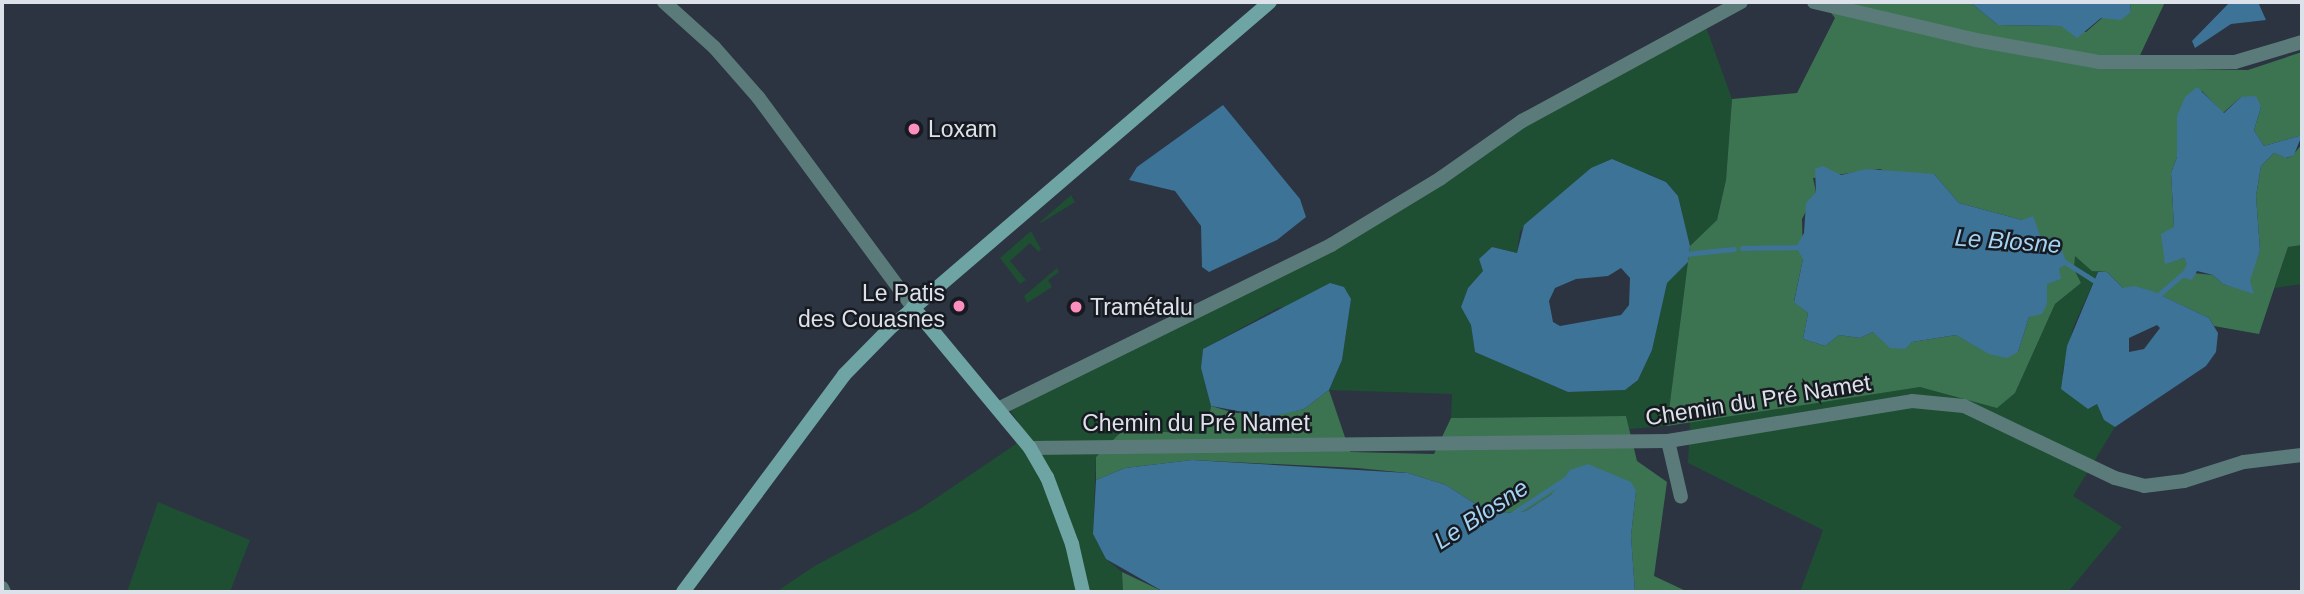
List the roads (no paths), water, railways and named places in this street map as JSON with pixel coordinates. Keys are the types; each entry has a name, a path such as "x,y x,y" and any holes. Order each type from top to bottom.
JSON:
{"main road":[{"path":"683,592 844,375 913,307 1270,2"},
{"path":"913,307 1000,408 1030,448 1044,472 1072,544 1083,592"}],"street":[{"path":"664,2 714,47 758,97 913,307"},
{"path":"1814,2 1976,40 2100,62 2235,62 2302,42"},
{"path":"1000,408 1331,245 1441,178 1521,121 1737,4"},
{"name":"Chemin du Pré Namet","path":"1030,448 1668,441 1883,403 1939,401 1987,415 2115,478 2144,486 2184,481 2244,462 2302,455"},
{"path":"1668,441 1681,497"}],"water":[{"path":"1970,2 2130,2 2131,12 2121,20 2101,18 2077,38 2061,26 1998,25"},
{"path":"2230,2 2258,2 2266,20 2231,24 2195,48 2192,41"},
{"path":"2197,87 2224,113 2241,97 2256,96 2261,107 2254,130 2264,146 2302,135 2294,155 2286,158 2274,153 2261,166 2256,196 2260,250 2250,281 2254,294 2223,284 2213,275 2197,271 2192,280 2180,277 2187,264 2184,258 2165,264 2161,234 2174,227 2171,173 2177,157 2177,116 2185,97"},
{"path":"1223,105 1300,199 1306,217 1277,240 1209,272 1202,267 1201,226 1175,191 1129,180 1137,167"},
{"path":"1612,159 1666,182 1678,196 1690,246 1688,262 1667,283 1652,350 1638,380 1625,390 1568,392 1475,352 1471,325 1461,307 1468,288 1483,271 1479,259 1492,247 1517,253 1524,225 1591,168","holes":["1621,268 1630,278 1629,305 1621,315 1560,326 1553,322 1549,301 1555,288 1576,279 1608,276"]},
{"path":"1823,166 1841,175 1867,169 1934,174 1959,203 2022,220 2033,216 2041,238 2057,238 2067,264 2059,268 2061,279 2047,284 2047,304 2042,314 2029,317 2018,352 2007,358 1989,354 1956,335 1912,342 1905,349 1890,348 1873,332 1860,338 1839,335 1825,346 1803,339 1808,313 1794,302 1803,259 1796,247 1804,233 1806,203 1816,192 1815,169"},
{"path":"2098,272 2107,272 2123,288 2134,286 2152,291 2209,318 2218,333 2216,352 2206,366 2115,427 2104,420 2097,404 2088,409 2061,389 2067,346","holes":["2157,325 2160,328 2144,349 2129,352 2129,338"]},
{"path":"1330,283 1344,287 1351,299 1342,360 1329,390 1304,409 1270,417 1211,406 1201,368 1203,349"},
{"path":"1192,460 1408,473 1446,485 1474,503 1505,513 1526,511 1552,494 1570,470 1588,464 1631,482 1636,491 1631,536 1635,592 1164,592 1106,559 1093,534 1096,480 1125,468"}],"waterway":[{"name":"Le Blosne","path":"1742,248 1802,247"},
{"name":"Le Blosne","path":"1685,254 1734,249"},
{"name":"Le Blosne","path":"2060,259 2098,283"},
{"name":"Le Blosne","path":"2155,298 2184,273"},
{"name":"Le Blosne","path":"1512,514 1565,479"}],"place":[{"name":"Loxam","path":"914,129"},
{"name":"Le Patis des Couasnes","path":"959,306"},
{"name":"Tramétalu","path":"1076,307"}]}
